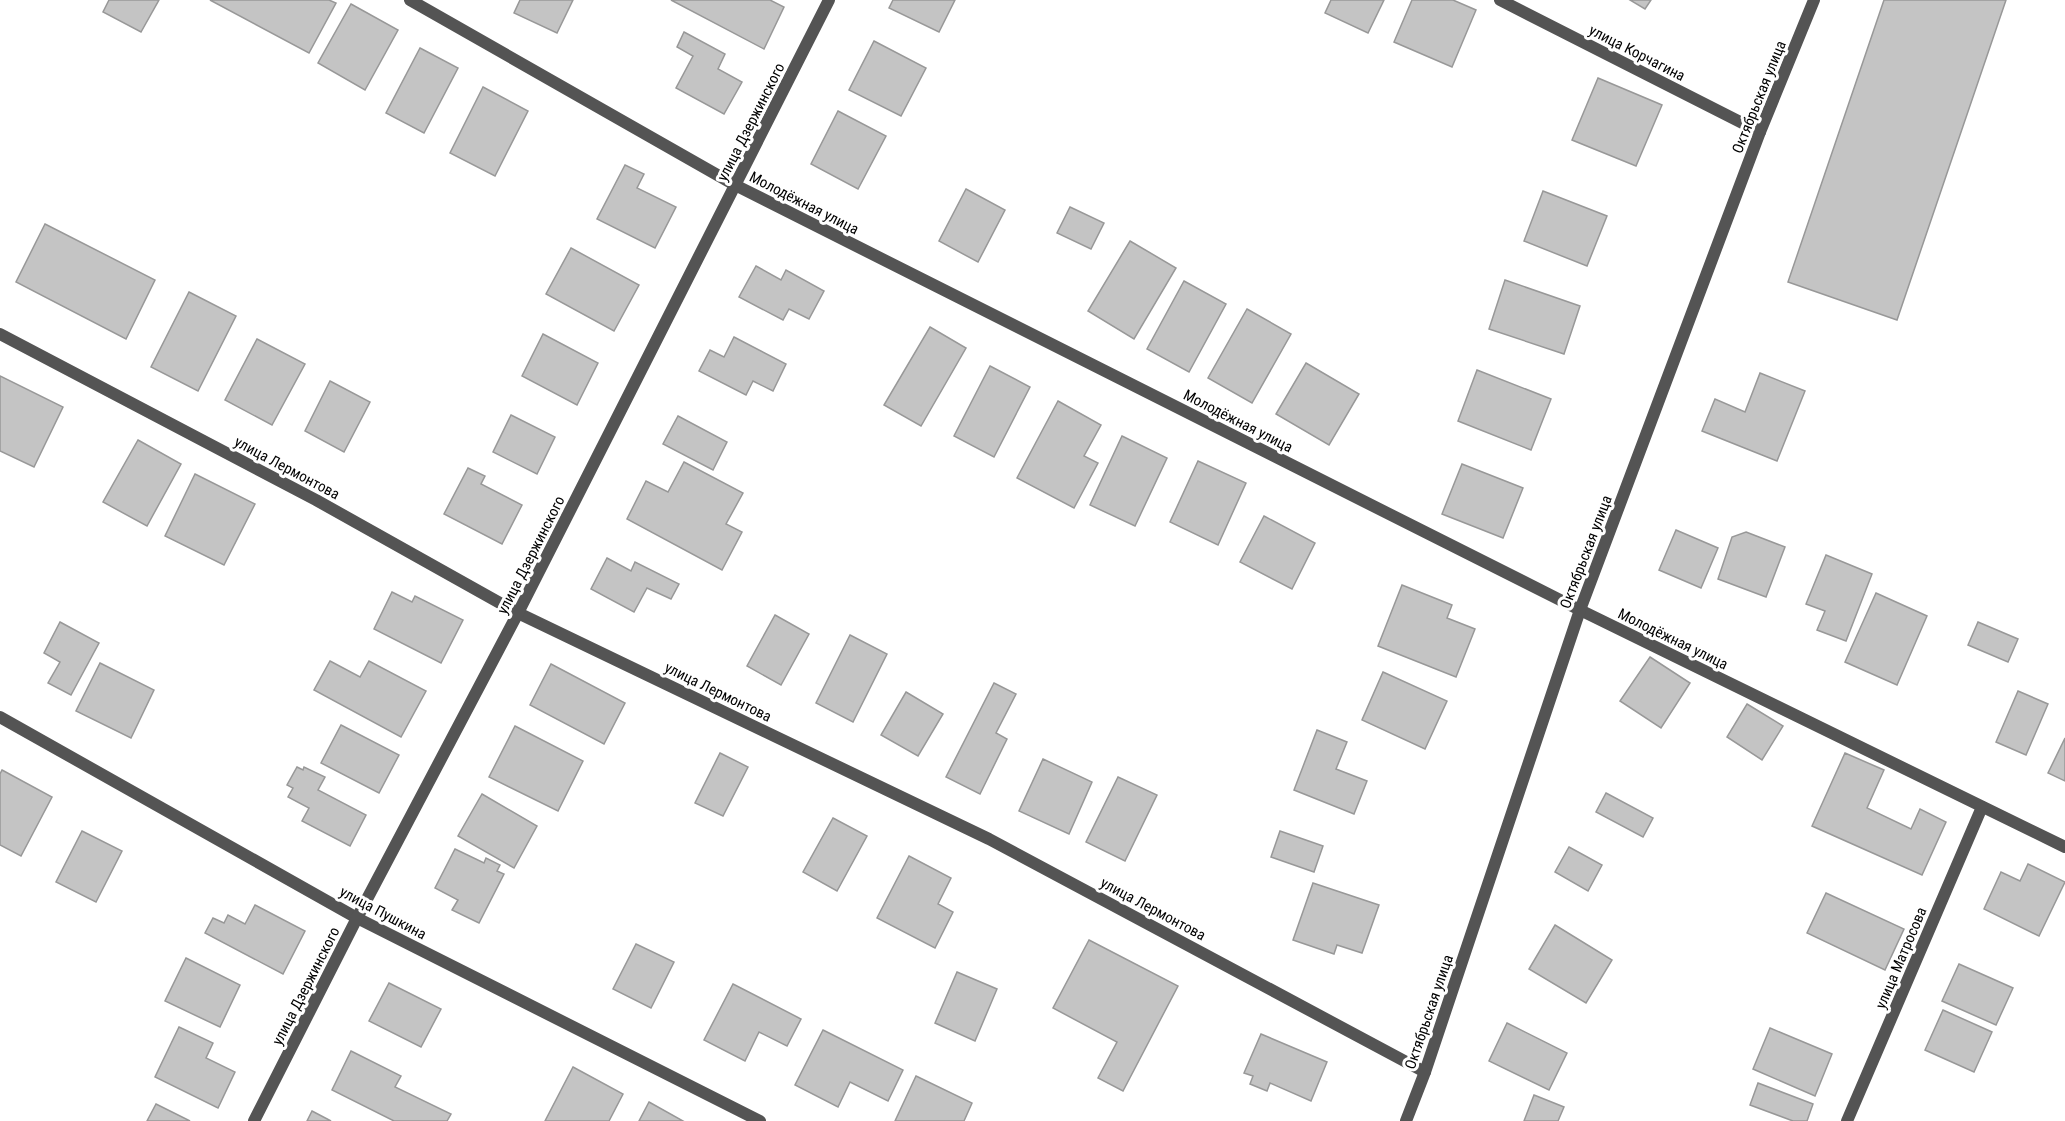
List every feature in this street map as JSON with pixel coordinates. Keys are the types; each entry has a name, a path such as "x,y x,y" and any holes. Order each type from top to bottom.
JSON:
{"street":[{"name":"Молодёжная улица","path":"410,0 735,185 1580,610 2065,848"},
{"name":"улица Дзержинского","path":"254,1121 357,918 518,613 829,0"},
{"name":"улица Корчагина","path":"1500,0 1760,132"},
{"name":"Октябрьская улица","path":"1406,1121 1425,1072 1580,610 1760,132 1814,0"},
{"name":"улица Лермонтова","path":"0,334 316,500 518,613 989,839 1425,1072"},
{"name":"улица Пушкина","path":"0,717 357,918 760,1121"},
{"name":"улица Матросова","path":"1846,1121 1982,807"}],"building":[{"path":"109,0 159,0 141,32 103,12"},
{"path":"210,0 329,0 336,3 309,53"},
{"path":"520,0 573,0 557,33 514,13"},
{"path":"671,0 770,0 784,7 764,49"},
{"path":"893,0 955,0 939,32 889,8"},
{"path":"1331,0 1384,0 1368,33 1325,13"},
{"path":"1412,0 1453,0 1476,10 1452,67 1394,42"},
{"path":"1630,0 1651,0 1645,9"},
{"path":"1884,0 2006,0 1897,320 1788,282"},
{"path":"351,4 398,30 365,90 318,63"},
{"path":"684,32 725,54 718,69 742,82 724,114 676,88 693,56 677,47"},
{"path":"874,41 926,68 901,116 849,90"},
{"path":"420,48 458,68 424,133 386,113"},
{"path":"1598,78 1662,105 1636,166 1572,140"},
{"path":"483,87 528,111 495,176 450,153"},
{"path":"838,111 886,136 858,189 811,164"},
{"path":"625,165 644,174 637,188 676,207 655,248 597,219"},
{"path":"966,189 1005,210 978,262 939,241"},
{"path":"1543,191 1607,216 1587,266 1524,241"},
{"path":"1070,207 1104,223 1091,249 1057,233"},
{"path":"45,224 155,280 126,339 16,282"},
{"path":"1130,241 1176,268 1134,339 1088,311"},
{"path":"571,248 639,285 614,331 546,294"},
{"path":"756,266 781,280 786,270 824,291 809,319 789,309 783,320 739,297"},
{"path":"1505,280 1580,306 1564,354 1489,329"},
{"path":"1184,281 1226,304 1189,372 1147,349"},
{"path":"189,292 236,316 198,391 151,367"},
{"path":"1247,309 1291,334 1252,403 1208,378"},
{"path":"930,327 966,348 921,426 884,405"},
{"path":"543,334 598,363 577,405 522,376"},
{"path":"734,337 786,364 773,391 753,381 746,395 699,371 710,350 724,357"},
{"path":"257,339 305,364 272,425 225,400"},
{"path":"1306,363 1359,394 1329,445 1276,414"},
{"path":"990,366 1030,387 994,457 954,436"},
{"path":"1477,370 1551,399 1531,450 1458,421"},
{"path":"1760,373 1805,391 1777,461 1702,431 1715,399 1745,412"},
{"path":"0,376 63,407 34,467 0,451"},
{"path":"330,381 370,402 344,452 305,431"},
{"path":"1058,401 1101,425 1084,456 1098,463 1074,508 1017,478"},
{"path":"511,415 555,437 537,474 493,452"},
{"path":"678,416 727,442 713,470 663,444"},
{"path":"1122,436 1167,458 1135,526 1090,505"},
{"path":"138,440 181,464 147,526 103,502"},
{"path":"1198,461 1246,483 1218,545 1170,522"},
{"path":"684,462 743,493 726,524 742,532 722,570 627,519 646,481 668,492"},
{"path":"1462,464 1523,488 1503,538 1442,514"},
{"path":"468,468 485,476 481,484 522,505 502,544 444,514"},
{"path":"195,474 255,504 224,565 165,536"},
{"path":"1264,516 1315,543 1292,589 1240,562"},
{"path":"1676,530 1718,548 1701,588 1659,570"},
{"path":"1746,532 1785,547 1766,597 1718,579 1732,537"},
{"path":"1826,555 1872,574 1846,641 1817,630 1825,611 1806,604"},
{"path":"607,558 631,571 635,562 679,584 671,599 647,588 634,612 591,589"},
{"path":"1402,585 1452,605 1447,618 1475,629 1456,677 1378,646"},
{"path":"392,592 412,602 415,596 463,620 441,663 374,629"},
{"path":"1876,593 1927,616 1897,685 1845,662"},
{"path":"775,615 809,634 781,685 747,666"},
{"path":"60,622 99,643 71,695 48,683 60,662 44,653"},
{"path":"1978,622 2018,639 2008,662 1968,645"},
{"path":"850,635 887,654 853,722 816,703"},
{"path":"1650,657 1690,683 1661,728 1620,701"},
{"path":"330,661 360,677 369,661 426,691 401,737 314,690"},
{"path":"100,663 154,690 131,738 76,711"},
{"path":"551,664 625,703 604,744 530,705"},
{"path":"1383,672 1447,701 1425,749 1362,720"},
{"path":"994,683 1016,694 996,733 1007,739 980,794 946,777"},
{"path":"2018,691 2048,704 2026,755 1996,742"},
{"path":"906,692 943,714 918,756 881,735"},
{"path":"1747,704 1783,726 1762,760 1727,737"},
{"path":"341,725 399,755 379,793 321,763"},
{"path":"515,726 583,761 558,811 489,777"},
{"path":"1317,730 1347,742 1336,769 1367,781 1354,814 1294,790"},
{"path":"2065,738 2065,781 2048,773"},
{"path":"720,753 748,767 723,816 695,803"},
{"path":"1845,753 1884,770 1867,808 1911,829 1920,809 1946,822 1922,875 1812,826"},
{"path":"1043,759 1092,782 1069,834 1019,811"},
{"path":"297,767 303,770 304,767 325,777 318,790 366,815 350,846 302,821 309,808 288,797 293,788 287,785"},
{"path":"2,770 52,797 21,856 0,845 0,774"},
{"path":"1118,777 1157,795 1125,861 1086,842"},
{"path":"1606,793 1653,818 1643,837 1596,812"},
{"path":"482,794 537,826 514,868 458,836"},
{"path":"833,818 867,836 837,891 803,872"},
{"path":"82,831 122,851 96,902 56,882"},
{"path":"1280,831 1323,846 1314,872 1271,857"},
{"path":"1569,847 1602,865 1588,891 1555,872"},
{"path":"455,849 484,863 486,858 500,865 497,871 504,874 479,923 452,910 458,900 435,888"},
{"path":"909,856 951,878 938,904 953,912 935,948 877,918"},
{"path":"2028,864 2065,882 2039,936 1984,909 2001,872 2020,881"},
{"path":"1313,883 1379,905 1362,953 1337,945 1334,954 1293,940"},
{"path":"1826,893 1904,929 1885,970 1807,933"},
{"path":"255,905 305,931 283,974 205,933 213,918 224,923 228,915 245,924"},
{"path":"1555,925 1612,960 1586,1003 1529,969"},
{"path":"1089,940 1178,986 1123,1091 1098,1078 1117,1042 1053,1008"},
{"path":"636,944 674,962 651,1008 613,989"},
{"path":"186,958 240,985 220,1027 165,1001"},
{"path":"1959,964 2013,988 1996,1025 1942,1001"},
{"path":"957,972 997,989 975,1041 935,1023"},
{"path":"389,983 441,1009 421,1047 369,1021"},
{"path":"733,984 801,1019 787,1046 759,1032 745,1061 704,1040"},
{"path":"1943,1010 1992,1032 1974,1072 1925,1050"},
{"path":"1507,1023 1567,1053 1549,1090 1489,1061"},
{"path":"179,1027 213,1043 206,1058 235,1072 218,1108 155,1077"},
{"path":"1770,1028 1832,1054 1815,1096 1753,1069"},
{"path":"823,1030 903,1070 888,1101 850,1082 838,1107 795,1085"},
{"path":"1261,1034 1327,1062 1311,1101 1270,1083 1267,1091 1250,1084 1253,1076 1244,1073"},
{"path":"351,1051 401,1076 395,1087 451,1114 447,1121 394,1121 332,1090"},
{"path":"573,1067 623,1094 609,1121 545,1121"},
{"path":"916,1076 972,1103 964,1121 895,1121"},
{"path":"1758,1083 1813,1104 1807,1121 1793,1121 1750,1105"},
{"path":"1534,1095 1564,1107 1558,1121 1524,1121"},
{"path":"649,1102 683,1121 639,1121"},
{"path":"156,1104 190,1121 147,1121"},
{"path":"312,1111 331,1121 307,1121"}]}
